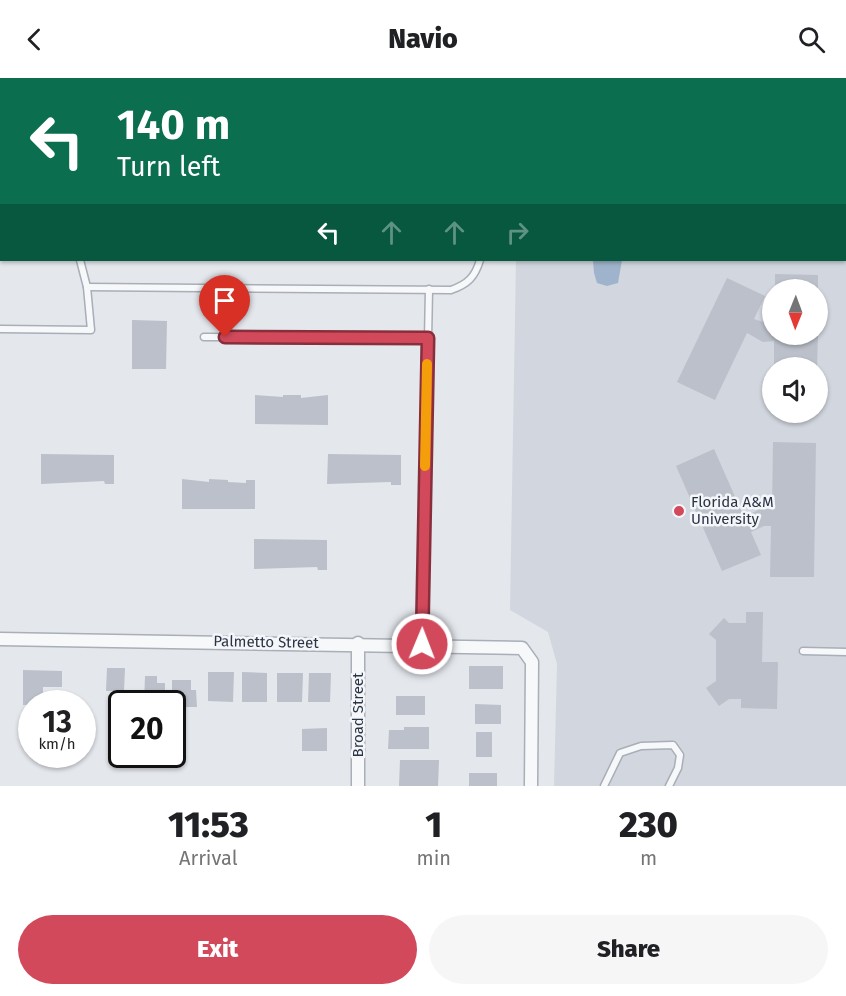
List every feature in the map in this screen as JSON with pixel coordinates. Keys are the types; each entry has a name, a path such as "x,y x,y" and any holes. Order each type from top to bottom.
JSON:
{"street":[{"name":"Palmetto Street","path":"0,639 422,644 522,648 529,656 532,683 531,786"},
{"name":"Broad Street","path":"358,643 358,786"}],"lane":[{"path":"0,329 91,330 87,287 80,261"},
{"path":"87,287 451,290 465,285 476,274 480,261"},
{"path":"422,644 429,289"},
{"path":"204,337 428,338"},
{"path":"803,651 846,652"},
{"path":"604,786 620,753 641,746 673,745 680,755 678,768 669,786"}],"shaded area":[{"name":"Florida A&M University","path":"516,261 846,261 846,786 554,786 557,664 548,632 510,610"}],"water":[{"path":"593,261 622,261 618,283 607,286 597,283"}],"building":[{"path":"775,274 818,275 818,279 775,279"},
{"path":"727,278 762,295 762,302 754,319 762,322 762,341 747,333 715,400 677,382"},
{"path":"132,320 167,321 166,369 132,369"},
{"path":"774,345 818,345 817,357 774,357"},
{"path":"255,395 283,397 283,395 301,395 301,398 328,395 328,425 255,424"},
{"path":"773,442 816,443 814,577 770,577 771,526 764,526 751,532 761,555 722,571 676,466 714,449 744,517 760,509 772,509"},
{"path":"41,454 114,455 114,484 105,484 104,481 41,484"},
{"path":"328,454 401,455 401,485 391,485 391,482 327,484"},
{"path":"182,479 209,482 209,479 228,480 228,482 246,483 246,480 255,480 255,509 182,509"},
{"path":"254,539 327,540 327,570 318,570 317,567 254,569"},
{"path":"746,612 763,612 762,662 778,662 777,709 741,708 741,699 729,699 719,706 706,688 716,681 716,640 709,634 724,618 729,623 746,623"},
{"path":"469,666 503,666 503,689 469,689"},
{"path":"107,668 125,668 124,690 106,691"},
{"path":"23,670 62,671 62,687 23,690"},
{"path":"208,672 234,672 233,702 208,701"},
{"path":"242,672 267,673 267,702 242,702"},
{"path":"277,673 303,673 302,702 277,702"},
{"path":"309,673 331,673 330,702 308,702"},
{"path":"145,676 157,676 157,683 165,683 165,690 144,690"},
{"path":"172,680 191,680 191,690 196,690 197,707 186,707 186,690 172,690"},
{"path":"396,696 425,696 425,715 396,715"},
{"path":"475,704 501,705 501,724 475,724"},
{"path":"404,727 429,727 429,749 388,749 389,730 404,730"},
{"path":"327,728 327,751 302,751 302,729"},
{"path":"476,732 492,732 492,757 476,757"},
{"path":"400,760 439,760 438,786 399,786"},
{"path":"469,773 497,773 497,786 469,786"}],"slow traffic":[{"path":"425,466 427,364"}],"place":[{"name":"Florida A&M University","path":"679,511"}],"route":[{"path":"225,337 428,338 422,644"}]}
